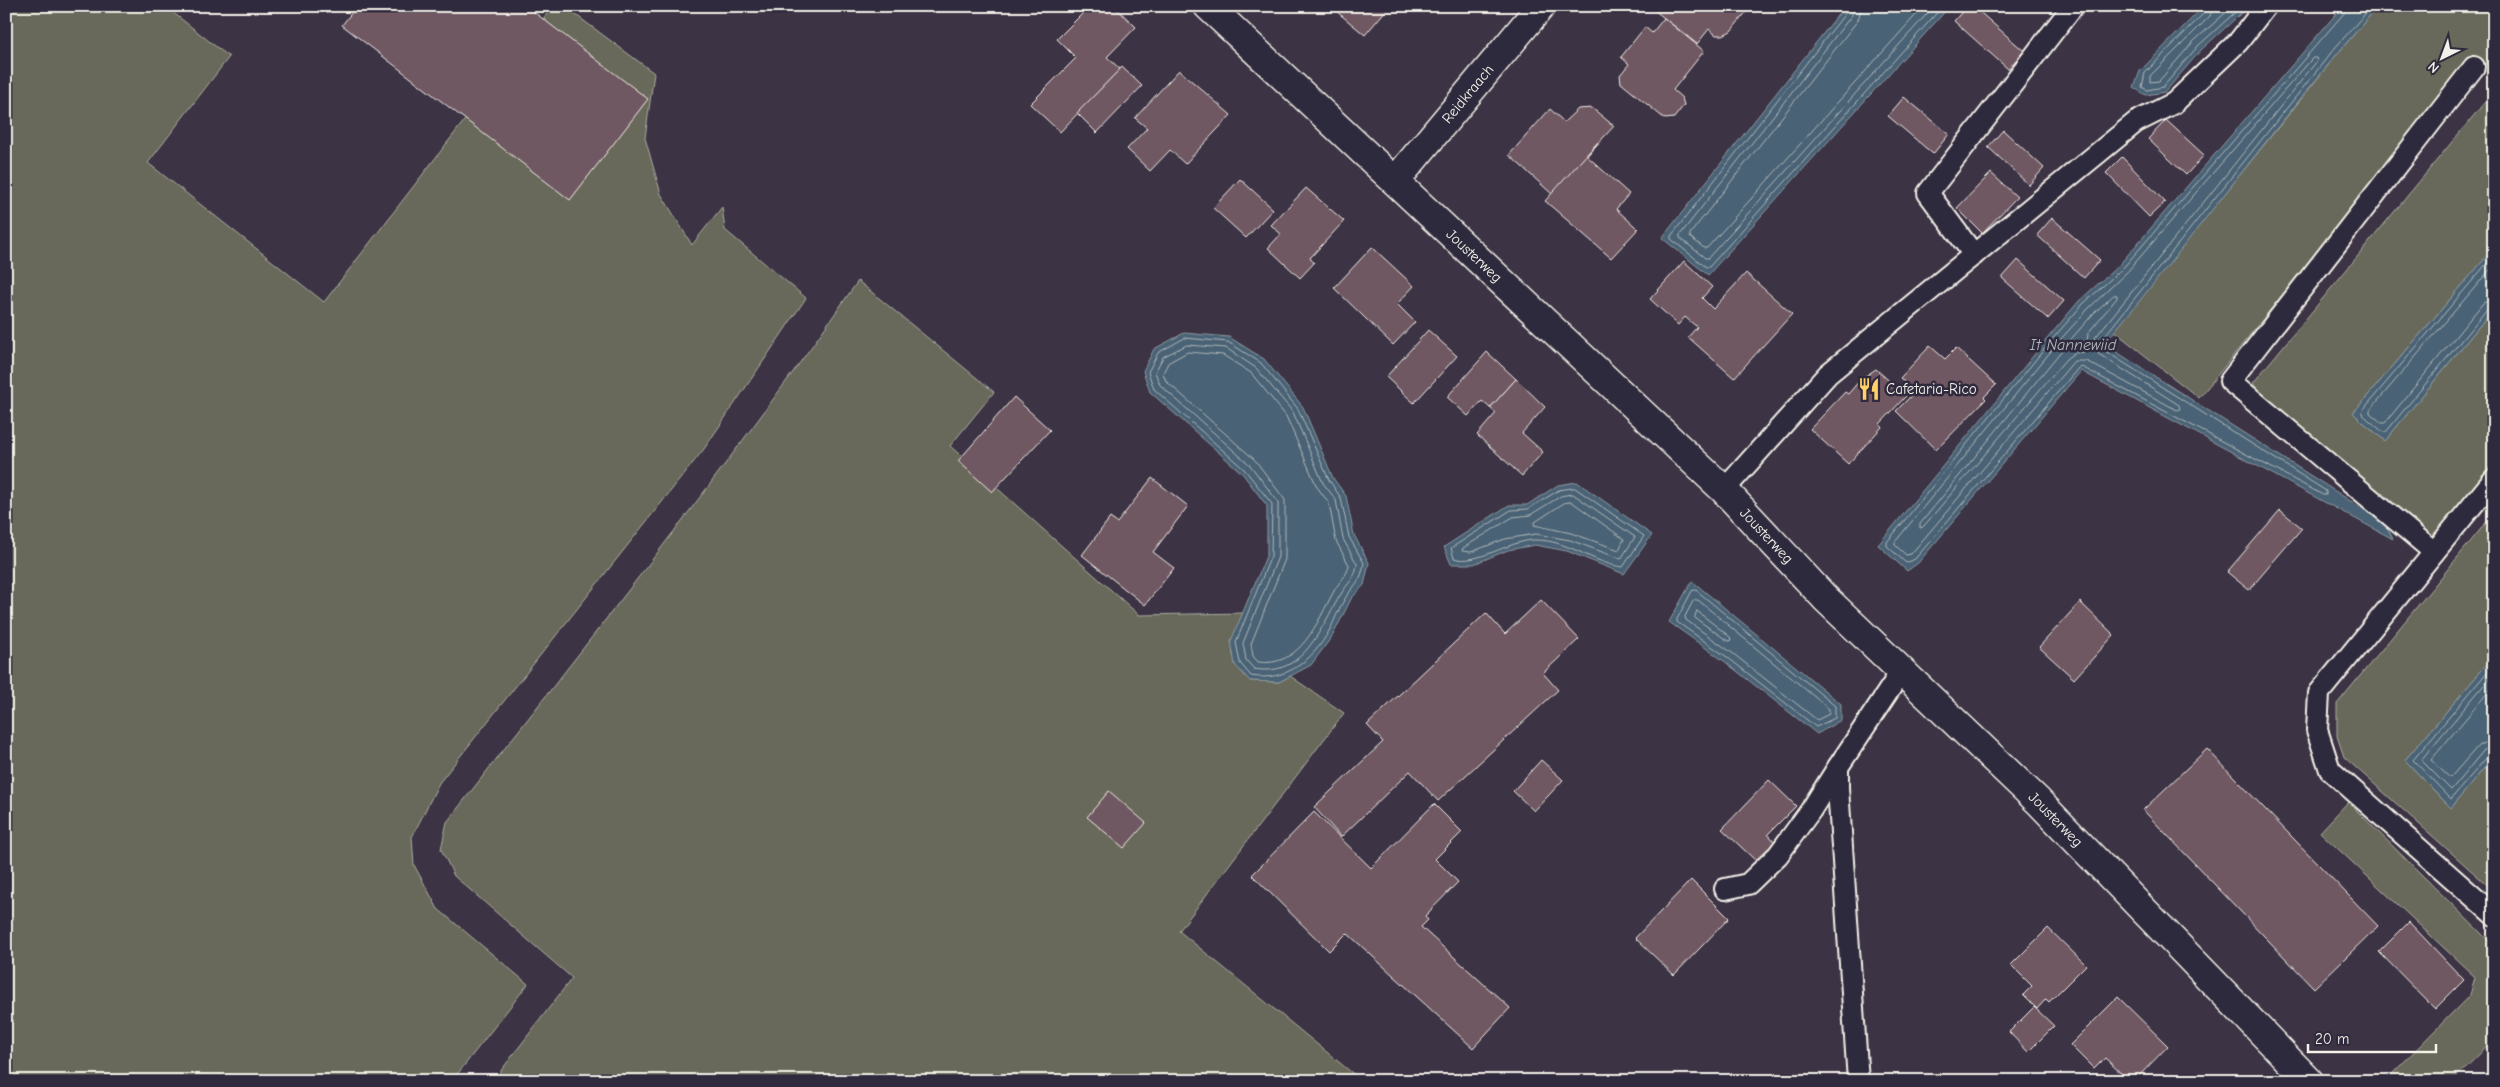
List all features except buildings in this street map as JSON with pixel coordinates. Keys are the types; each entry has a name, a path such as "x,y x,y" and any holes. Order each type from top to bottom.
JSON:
{"street":[{"name":"Jousterweg","path":"1208,6 1396,180 1724,490 1825,598 2038,801 2309,1081"},
{"name":"Reidkraach","path":"1396,180 1541,6"}],"lane":[{"path":"1974,255 1928,193 2073,6"},
{"path":"1724,490 1828,374 2136,122 2174,103 2239,41 2266,6"},
{"path":"2434,552 2230,381 2474,68"},
{"path":"2494,479 2319,693 2318,730 2330,770 2494,915"},
{"path":"1725,889 1748,884 1778,854 1811,810 1901,672"},
{"path":"1838,767 1858,1081"}],"green space":[{"path":"6,6 165,6 229,57 148,163 324,302 553,6 564,6 654,73 645,138 661,194 692,245 722,207 725,230 806,298 704,449 439,783 412,837 414,865 438,909 528,984 452,1081 6,1081"},
{"path":"2378,6 2494,6 2494,70 2475,56 2199,398 2114,331"},
{"path":"2494,91 2494,248 2353,413 2385,441 2494,308 2494,464 2428,544 2268,408 2253,383"},
{"path":"858,281 994,392 950,446 1139,615 1244,613 1233,641 1232,649 1233,656 1242,672 1250,681 1279,682 1290,676 1344,713 1179,931 1362,1081 493,1081 572,978 454,876 441,849 447,822 707,487 809,351"},
{"path":"2494,513 2494,656 2405,760 2451,808 2494,756 2494,891 2344,757 2337,736 2337,704"},
{"path":"2348,802 2491,943 2494,953 2494,1040 2452,1081 2385,1081 2470,995 2475,977 2320,832"}],"water":[{"path":"1845,6 1950,6 1708,275 1662,238"},
{"path":"2204,6 2249,6 2201,50 2165,92 2146,95 2134,88 2140,71"},
{"name":"It Nannewiid","path":"2343,6 2378,6 2308,89 2104,344 2385,523 2393,539 2081,371 1918,563 1907,571 1878,545 2079,301 2119,265"},
{"path":"2494,248 2494,308 2385,441 2353,413"},
{"path":"1184,333 1229,337 1264,359 1303,407 1333,478 1346,496 1354,535 1369,563 1364,585 1351,599 1333,635 1311,665 1279,682 1250,681 1235,665 1231,641 1267,554 1267,506 1242,473 1150,392 1143,371 1154,349"},
{"path":"1577,482 1652,535 1624,574 1567,551 1535,545 1508,550 1474,564 1451,564 1444,547 1509,505 1527,505 1558,485"},
{"path":"1692,581 1841,704 1841,720 1817,734 1724,661 1669,622"},
{"path":"2494,656 2494,756 2451,808 2405,760"}],"place":[{"name":"Cafetaria-Rico","path":"1869,389"}]}
